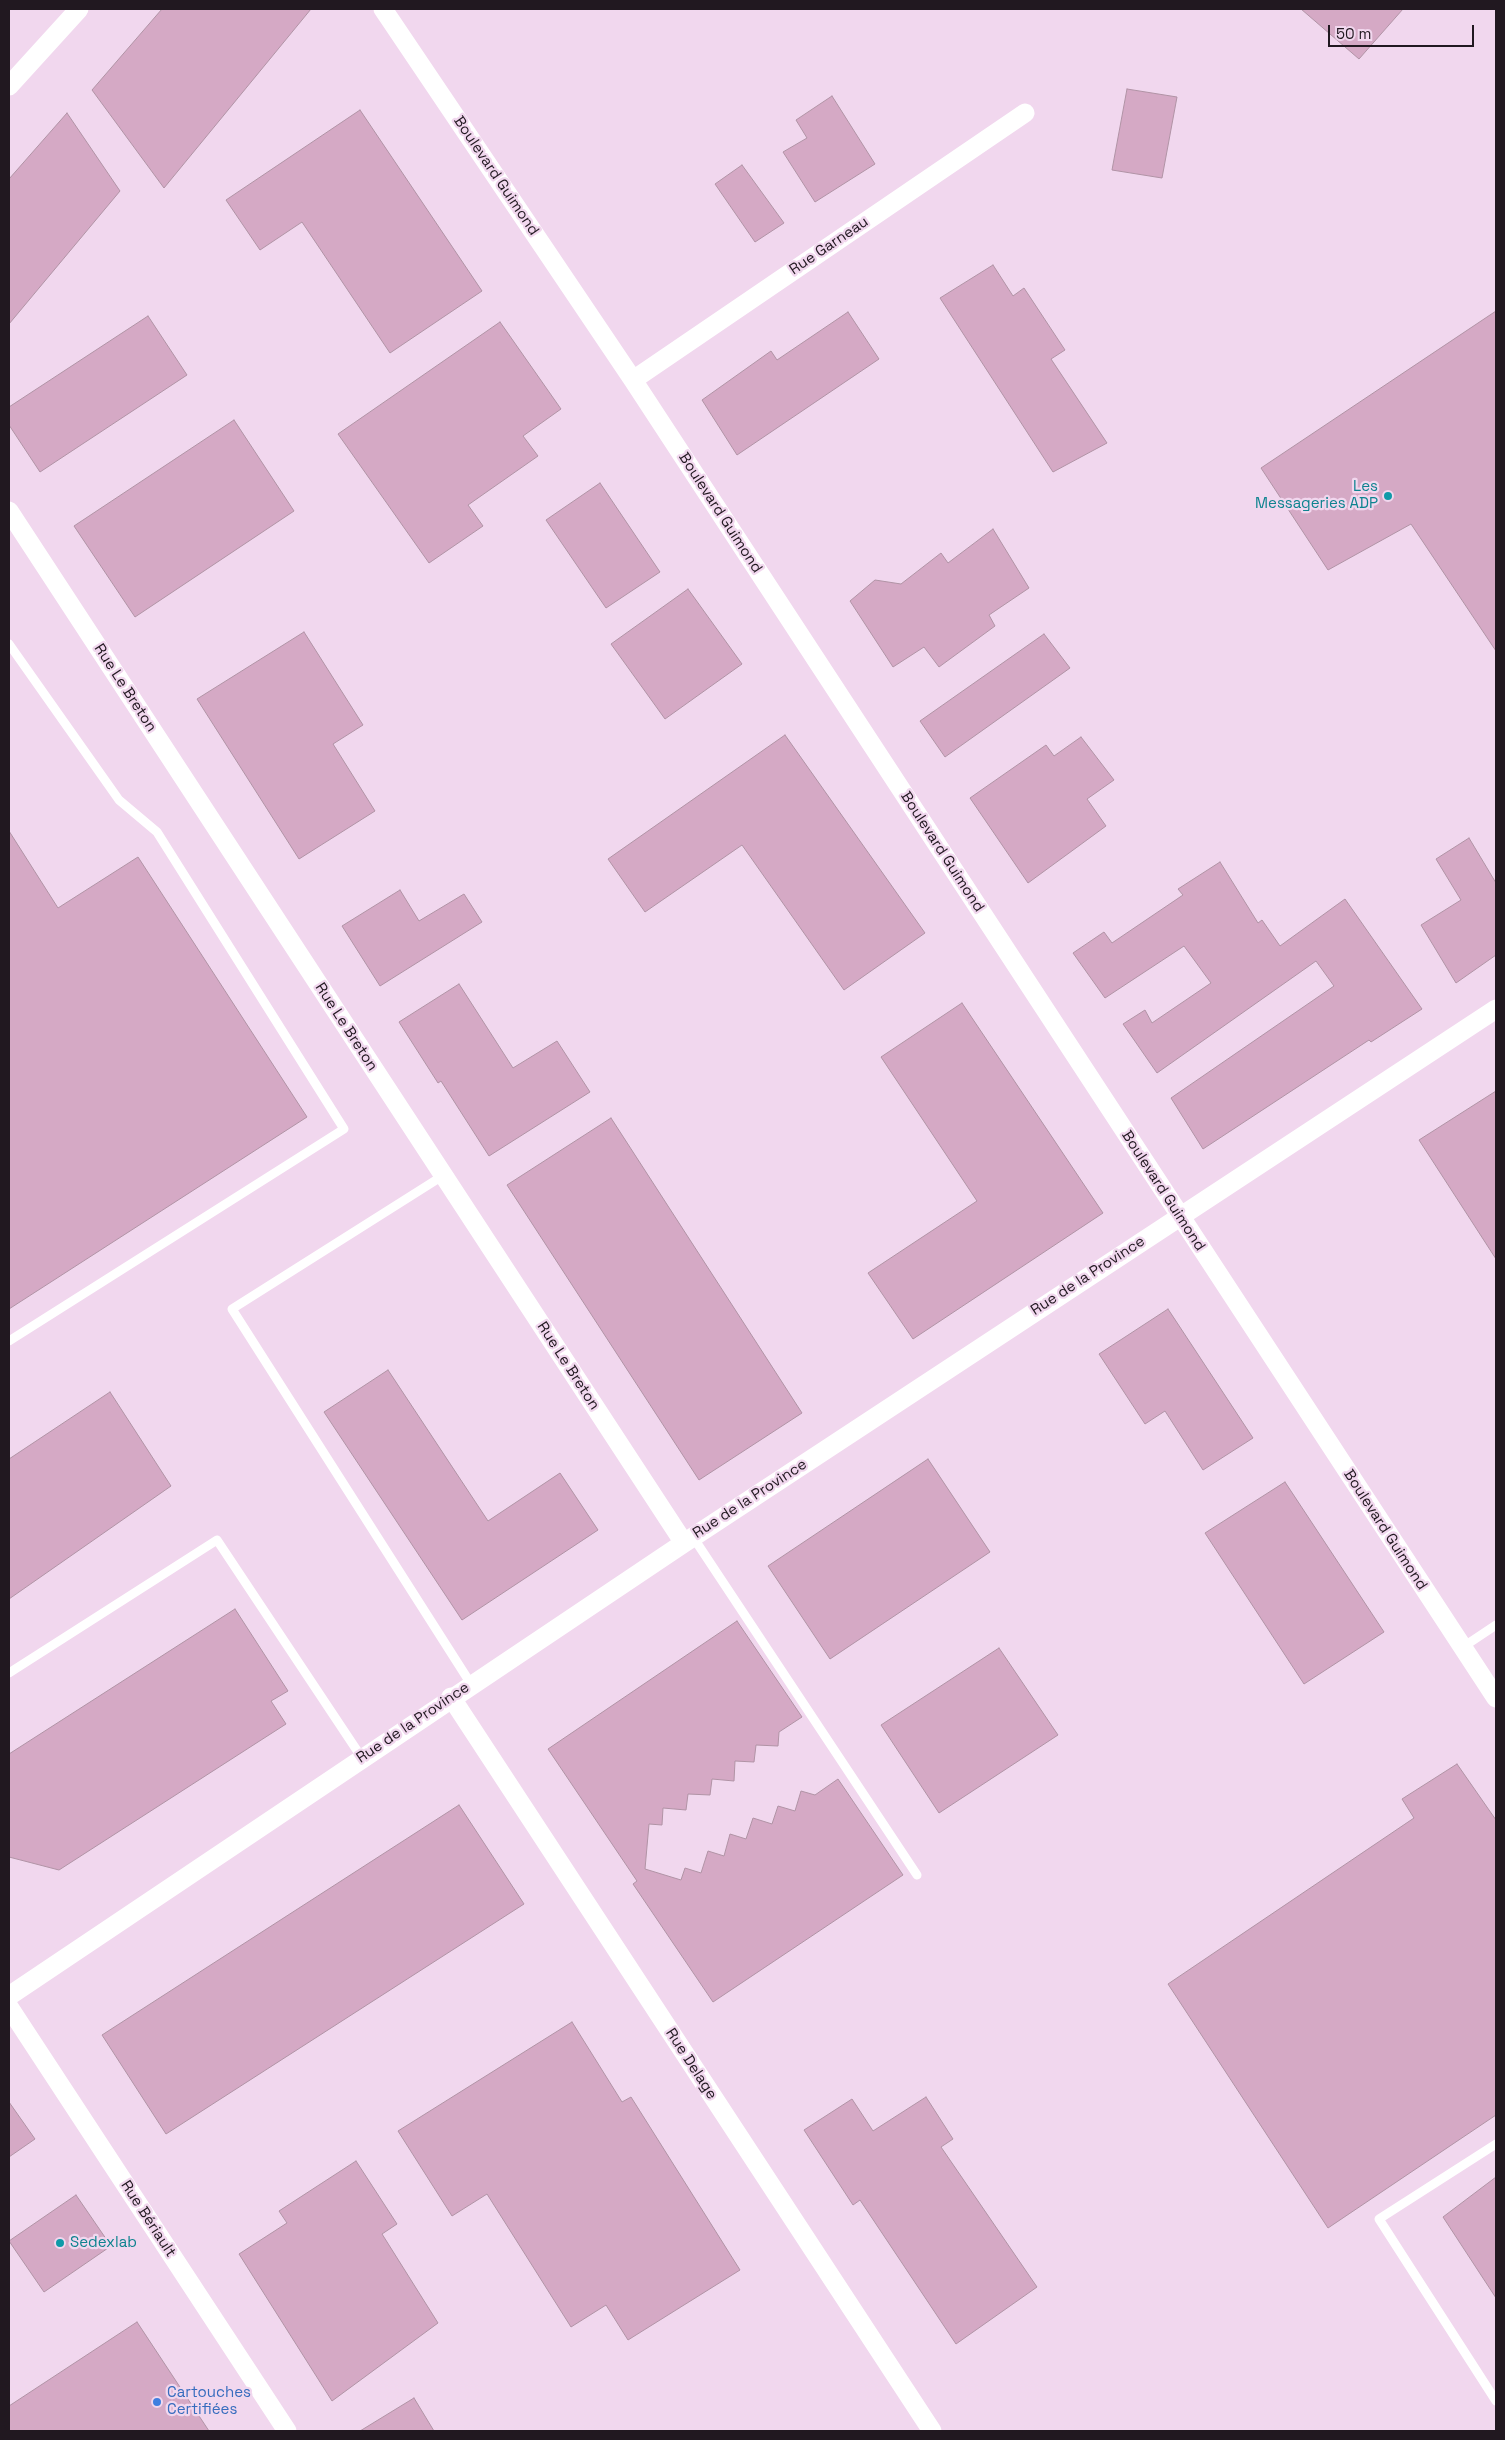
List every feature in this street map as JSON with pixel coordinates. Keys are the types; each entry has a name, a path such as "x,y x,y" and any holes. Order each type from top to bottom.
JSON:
{"street":[{"path":"9,86 79,9"},
{"name":"Boulevard Guimond","path":"383,9 633,380 1496,1698"},
{"name":"Rue Garneau","path":"633,380 1025,113"},
{"name":"Rue Le Breton","path":"9,511 444,1176 688,1540"},
{"name":"Rue de la Province","path":"9,1996 451,1697 1496,1009"},
{"name":"Rue Delage","path":"451,1697 932,2431"},
{"name":"Rue Bériault","path":"9,2007 287,2431"}],"lane":[{"path":"9,644 119,800 157,832 344,1129 9,1341"},
{"path":"444,1176 232,1309 471,1684"},
{"path":"9,1673 217,1540 362,1758"},
{"path":"688,1540 917,1875"},
{"path":"1463,1647 1496,1625"},
{"path":"1496,2144 1379,2219 1496,2402"}],"building":[{"path":"162,9 311,9 164,188 92,90"},
{"path":"1301,9 1403,9 1359,59"},
{"path":"1127,89 1177,97 1162,178 1112,170"},
{"path":"832,96 875,164 815,202 783,152 807,138 796,120"},
{"path":"360,110 482,291 390,353 302,222 260,250 226,200"},
{"path":"67,113 120,191 9,324 9,179"},
{"path":"742,165 784,223 755,242 715,184"},
{"path":"993,265 1013,296 1024,288 1065,350 1051,359 1107,443 1053,472 940,298"},
{"name":"Les Messageries ADP","path":"1496,311 1496,651 1411,524 1328,570 1261,468"},
{"path":"848,312 879,359 737,455 702,400 771,351 777,360"},
{"path":"148,316 187,375 40,472 9,425 9,407"},
{"path":"500,322 561,409 523,436 538,456 468,505 483,526 429,563 338,434"},
{"path":"234,420 294,511 135,617 74,526"},
{"path":"600,483 660,572 606,608 546,520"},
{"path":"993,529 1029,588 989,615 995,626 939,667 924,647 893,667 850,601 875,580 901,584 941,553 948,563"},
{"path":"688,589 742,664 665,719 611,644"},
{"path":"304,632 363,725 333,744 375,811 299,859 197,699"},
{"path":"1044,634 1070,668 945,757 920,721"},
{"path":"785,735 925,933 844,990 742,845 645,912 608,859"},
{"path":"1081,737 1114,780 1087,799 1106,826 1028,883 970,798 1046,745 1054,756"},
{"path":"9,831 58,908 138,857 307,1117 9,1309"},
{"path":"1469,838 1496,883 1496,955 1456,983 1421,925 1461,900 1436,859"},
{"path":"1220,862 1258,923 1262,920 1280,946 1345,899 1422,1009 1371,1042 1369,1040 1203,1149 1171,1098 1334,986 1316,961 1157,1073 1123,1024 1145,1010 1152,1023 1211,983 1184,946 1105,998 1073,953 1104,932 1112,943 1183,895 1178,889"},
{"path":"400,890 419,921 464,894 482,922 380,986 342,926"},
{"path":"459,984 513,1068 557,1041 590,1092 489,1156 441,1081 438,1083 399,1022"},
{"path":"962,1003 1103,1213 913,1339 868,1273 977,1201 881,1057"},
{"path":"1496,1091 1496,1259 1419,1140"},
{"path":"611,1118 802,1413 699,1480 507,1185"},
{"path":"1168,1309 1253,1438 1203,1470 1165,1411 1145,1424 1099,1354"},
{"path":"388,1370 488,1521 560,1473 598,1530 462,1620 324,1412"},
{"path":"110,1392 171,1486 9,1599 9,1459"},
{"path":"928,1459 990,1552 830,1659 768,1566"},
{"path":"1285,1482 1384,1632 1304,1684 1205,1533"},
{"path":"235,1609 288,1691 271,1701 286,1724 59,1870 9,1857 9,1754"},
{"path":"737,1621 802,1717 779,1732 778,1746 756,1745 754,1762 735,1761 734,1781 712,1779 710,1795 688,1794 686,1810 663,1808 662,1825 649,1824 645,1869 681,1880 685,1868 701,1873 708,1851 724,1856 730,1834 746,1839 753,1818 772,1824 778,1806 795,1811 801,1791 815,1795 838,1779 903,1875 713,2002 633,1884 637,1881 548,1749"},
{"path":"999,1648 1058,1735 939,1813 881,1725"},
{"path":"1457,1764 1496,1820 1496,2115 1328,2228 1168,1984 1414,1818 1402,1799"},
{"path":"459,1805 524,1904 166,2134 102,2035"},
{"path":"572,2022 622,2102 631,2097 740,2270 628,2340 606,2305 571,2327 487,2194 452,2216 398,2131"},
{"path":"926,2097 953,2139 941,2147 1037,2287 956,2344 860,2200 853,2205 804,2130 852,2099 873,2131"},
{"path":"9,2102 35,2139 9,2157"},
{"path":"356,2161 397,2224 382,2234 438,2323 332,2401 239,2254 287,2223 279,2211"},
{"path":"1496,2177 1496,2298 1443,2217"},
{"name":"Sedexlab","path":"76,2195 111,2246 44,2292 9,2241"},
{"path":"137,2322 209,2431 9,2431 9,2406"},
{"path":"414,2398 434,2431 360,2431"}],"place":[{"name":"Les Messageries ADP","path":"1388,496"},
{"name":"Sedexlab","path":"60,2243"},
{"name":"Cartouches Certifiées","path":"157,2402"}]}
